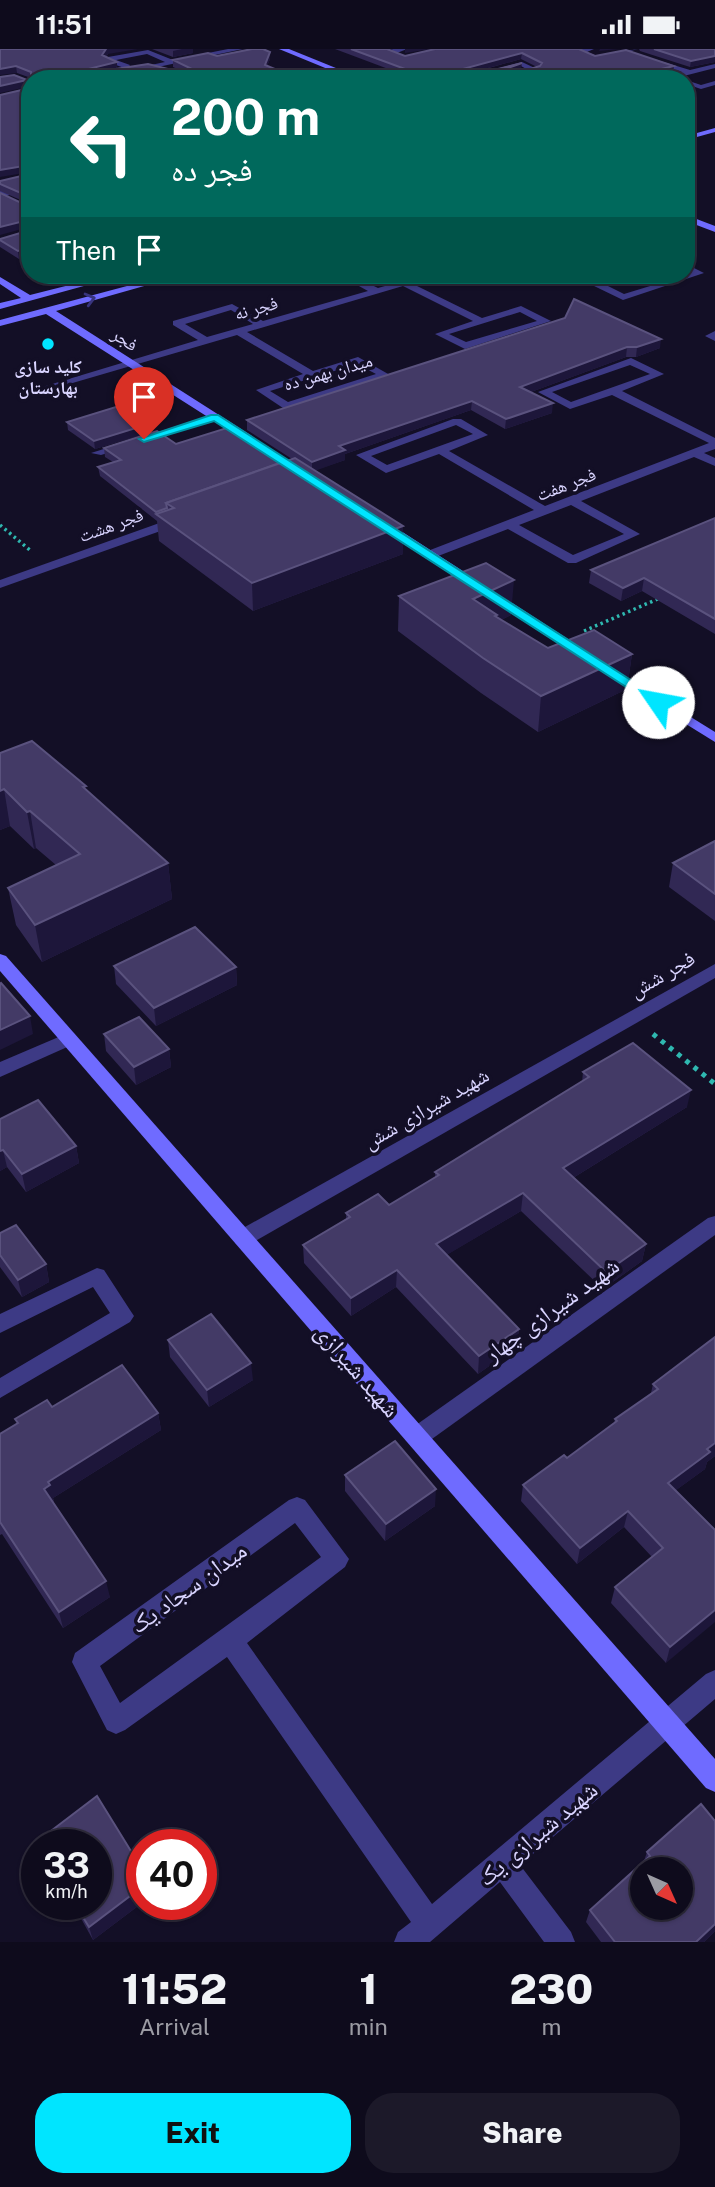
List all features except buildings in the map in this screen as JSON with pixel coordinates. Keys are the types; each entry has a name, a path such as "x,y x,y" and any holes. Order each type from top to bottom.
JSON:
{"street":[{"path":"173,62 148,52 108,59 134,70 239,49"},
{"path":"283,49 336,70"},
{"path":"403,49 389,52 404,58 444,49"},
{"path":"590,49 580,51 596,58 630,50 684,70"},
{"path":"272,54 312,70"},
{"path":"498,70 522,64 536,70"},
{"path":"157,65 169,70"},
{"path":"695,71 715,66"},
{"path":"703,69 715,72"},
{"path":"695,85 701,87 715,83"},
{"path":"695,136 715,130"},
{"path":"1,194 21,190"},
{"path":"1,194 11,200"},
{"path":"695,221 715,229"},
{"path":"0,281 28,298"},
{"path":"0,306 83,284"},
{"path":"0,323 144,284"},
{"path":"363,284 377,291"},
{"name":"فجر نه","path":"24,394 401,284"},
{"path":"406,284 481,321 521,309 546,321 465,347 440,334 481,321"},
{"path":"600,284 597,285 623,297 664,284"},
{"path":"206,341 177,323 232,307 261,325"},
{"name":"فجر","path":"47,310 260,446"},
{"path":"239,332 311,374"},
{"name":"میدان بهمن ده","path":"358,360 384,375 287,406 261,390 311,374 358,360"},
{"path":"613,391 659,374 631,361 543,392 570,406 613,391 715,443"},
{"path":"97,453 215,417"},
{"path":"440,450 482,435 457,421 362,454 386,469 440,450 544,511"},
{"name":"فجر هفت","path":"429,555 715,443"},
{"path":"695,453 715,463"},
{"path":"509,524 572,560 634,534 571,500"},
{"name":"فجر هشت","path":"0,584 190,516"},
{"path":"373,519 598,663 711,731"},
{"name":"شهید شیرازی","path":"0,960 715,1779"},
{"name":"فجر شش","path":"632,1017 715,970"},
{"name":"شهید شیرازی شش","path":"243,1238 632,1017"},
{"path":"0,1070 68,1039"},
{"name":"شهید شیرازی چهار","path":"417,1437 715,1224"},
{"path":"0,1389 123,1316 97,1276 3,1316"},
{"name":"میدان سجاد یک","path":"297,1508 337,1559 230,1640 116,1721 84,1662 297,1508"},
{"path":"230,1640 429,1924"},
{"name":"شهید شیرازی یک","path":"408,1942 715,1683"},
{"path":"502,1863 561,1942"}],"path":[{"path":"0,524 49,566"},
{"path":"562,640 664,596"},
{"path":"632,1017 715,1084"}],"place":[{"name":"کلید سازی بهارستان","path":"48,344"}],"route":[{"path":"144,439 215,417 658,702"}]}
